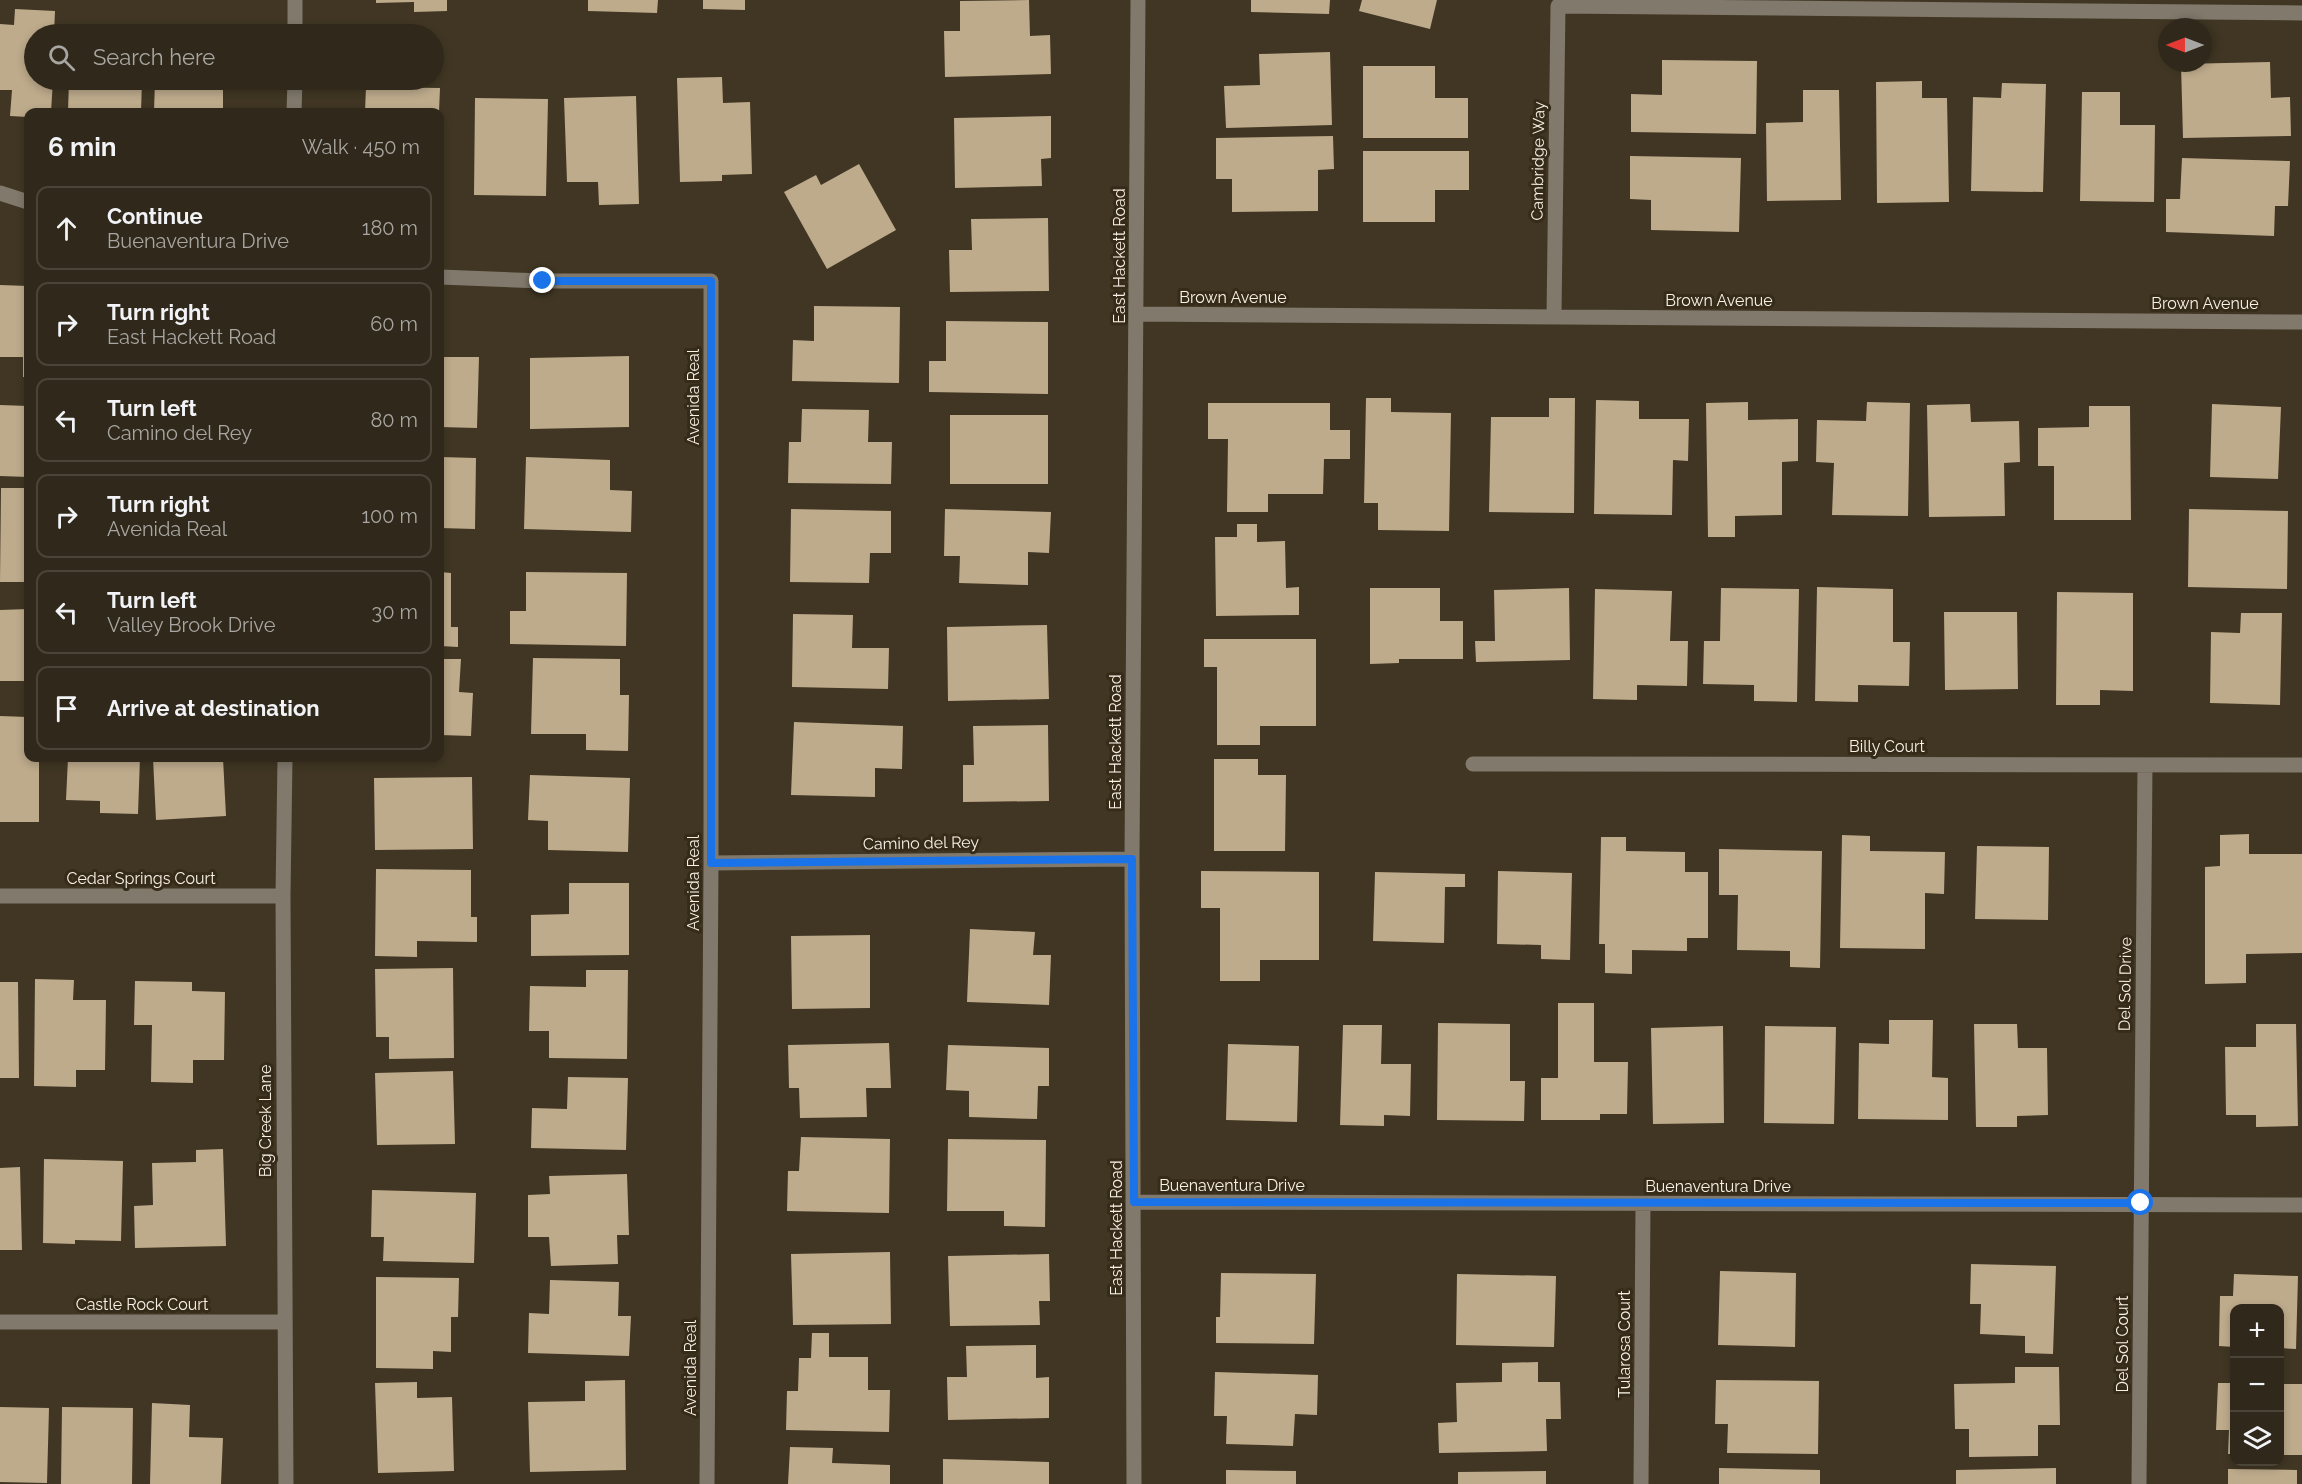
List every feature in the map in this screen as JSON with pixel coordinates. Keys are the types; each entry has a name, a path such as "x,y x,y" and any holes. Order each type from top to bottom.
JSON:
{"street":[{"path":"295,0 295,24"},
{"name":"East Hackett Road","path":"1134,1484 1132,859 1138,0"},
{"name":"Cambridge Way","path":"1554,316 1558,6 2302,13"},
{"path":"294,108 295,90"},
{"path":"0,194 24,201"},
{"name":"Avenida Real","path":"444,277 543,281 711,281 711,863 707,1484"},
{"name":"Brown Avenue","path":"1136,314 2302,322"},
{"name":"Big Creek Lane","path":"285,762 283,896 286,1484"},
{"name":"Billy Court","path":"1473,764 2302,765"},
{"name":"Del Sol Drive","path":"2141,1203 2145,765"},
{"name":"Camino del Rey","path":"711,863 1132,859"},
{"name":"Cedar Springs Court","path":"0,896 283,896"},
{"name":"Buenaventura Drive","path":"1134,1202 2302,1205"},
{"name":"Del Sol Court","path":"2139,1484 2141,1203"},
{"name":"Tularosa Court","path":"1641,1484 1643,1204"},
{"name":"Castle Rock Court","path":"0,1322 284,1322"}],"building":[{"path":"376,0 447,0 447,11 414,12 414,2 376,3"},
{"path":"588,0 658,0 657,13 588,11"},
{"path":"703,0 745,0 745,10 703,9"},
{"path":"1029,0 1030,36 1050,35 1051,74 945,77 944,31 960,31 960,1"},
{"path":"1251,0 1330,0 1329,14 1251,12"},
{"path":"1362,0 1437,0 1430,29 1359,11"},
{"path":"15,9 55,11 54,24 24,24 24,90 52,90 51,108 24,108 24,117 10,116 12,90 0,90 0,24 14,25"},
{"path":"1330,52 1332,125 1226,128 1224,86 1260,85 1259,54"},
{"path":"1662,60 1757,61 1756,134 1631,132 1631,94 1662,95"},
{"path":"2270,62 2271,98 2290,97 2291,136 2183,138 2181,72 2212,72 2212,63"},
{"path":"1363,66 1435,66 1435,98 1468,98 1468,138 1363,138"},
{"path":"722,77 723,103 750,102 752,174 722,175 722,181 680,182 677,78"},
{"path":"1922,81 1922,98 1947,98 1949,202 1877,203 1876,82"},
{"path":"2002,83 2046,84 2043,192 1971,191 1973,97 2001,98"},
{"path":"69,90 142,90 141,108 68,108"},
{"path":"155,90 223,90 223,108 154,108"},
{"path":"366,90 440,90 439,108 365,108"},
{"path":"1803,90 1839,90 1841,200 1767,201 1766,123 1803,122"},
{"path":"2082,92 2120,92 2120,125 2155,125 2154,202 2080,201"},
{"path":"636,96 639,204 599,205 598,182 567,182 564,98"},
{"path":"475,98 548,99 546,196 474,195"},
{"path":"1051,116 1051,158 1041,159 1042,186 955,188 954,118"},
{"path":"1333,136 1334,169 1318,170 1318,211 1232,212 1232,179 1216,179 1216,138"},
{"path":"1363,151 1469,151 1469,190 1435,190 1435,222 1363,222"},
{"path":"1630,156 1741,158 1739,232 1651,230 1651,200 1630,199"},
{"path":"2182,158 2290,161 2288,206 2275,206 2274,236 2166,232 2166,199 2180,199"},
{"path":"859,164 896,230 827,269 784,192 816,175 821,185"},
{"path":"1048,218 1049,291 950,292 949,250 972,250 971,219"},
{"path":"0,285 24,286 24,377 23,357 0,357"},
{"path":"814,306 900,307 899,383 792,381 793,340 814,341"},
{"path":"946,321 1048,322 1048,394 929,392 929,361 946,361"},
{"path":"629,356 629,427 530,429 530,358"},
{"path":"444,357 479,357 477,428 444,427"},
{"path":"1366,398 1391,398 1391,412 1451,413 1449,531 1378,530 1378,503 1364,503"},
{"path":"1549,398 1575,398 1574,513 1489,512 1491,417 1549,417"},
{"path":"1596,400 1639,401 1639,419 1689,419 1688,461 1673,460 1672,515 1594,514"},
{"path":"1748,402 1748,420 1798,419 1798,461 1782,462 1782,515 1735,516 1735,537 1708,537 1706,403"},
{"path":"1867,402 1910,403 1908,516 1832,515 1834,463 1816,462 1817,420 1866,421"},
{"path":"1208,403 1330,403 1330,430 1350,430 1350,459 1324,459 1323,494 1268,494 1268,512 1227,512 1228,439 1208,439"},
{"path":"1970,404 1971,422 2019,421 2020,462 2004,463 2005,516 1929,517 1927,405"},
{"path":"2212,404 2281,407 2278,479 2210,477"},
{"path":"0,405 24,406 24,477 0,476"},
{"path":"2089,406 2130,406 2131,520 2054,520 2054,466 2038,466 2038,428 2089,427"},
{"path":"802,409 869,410 868,442 892,442 891,484 788,483 789,442 801,442"},
{"path":"950,415 1048,415 1048,484 950,484"},
{"path":"444,457 476,458 475,529 444,528"},
{"path":"526,457 610,460 610,490 632,491 631,532 524,529"},
{"path":"1,488 24,488 24,582 0,582"},
{"path":"791,509 891,511 891,553 870,553 869,583 790,582"},
{"path":"945,509 1051,512 1049,553 1028,552 1028,585 959,583 960,556 944,556"},
{"path":"2189,509 2288,511 2287,589 2188,587"},
{"path":"1237,524 1257,524 1257,542 1285,541 1286,588 1299,587 1299,615 1216,616 1215,537 1237,537"},
{"path":"444,572 451,573 451,627 458,627 458,647 444,646"},
{"path":"526,572 627,573 626,646 510,644 510,611 526,611"},
{"path":"1817,587 1893,589 1893,642 1910,642 1909,686 1858,685 1858,702 1815,701"},
{"path":"1370,588 1440,588 1440,621 1463,621 1463,659 1399,659 1399,663 1370,664"},
{"path":"1569,588 1570,660 1476,662 1475,641 1495,641 1494,590"},
{"path":"1721,588 1799,589 1797,702 1754,701 1754,685 1703,684 1704,641 1720,641"},
{"path":"1595,589 1672,591 1670,641 1688,641 1687,686 1637,685 1637,700 1593,699"},
{"path":"2057,592 2133,593 2133,691 2100,690 2100,705 2056,705"},
{"path":"24,609 24,681 0,681 0,610"},
{"path":"1944,612 2017,612 2018,689 1945,690"},
{"path":"2241,613 2282,613 2280,705 2210,703 2211,632 2240,633"},
{"path":"793,614 853,615 852,648 889,648 888,689 792,687"},
{"path":"1047,625 1049,699 948,701 947,627"},
{"path":"1204,639 1316,639 1316,726 1260,726 1260,745 1217,745 1217,667 1204,667"},
{"path":"533,658 620,659 620,695 629,695 628,751 586,750 586,734 531,734"},
{"path":"444,659 461,659 459,692 473,693 471,736 444,735"},
{"path":"0,716 24,717 24,762 39,762 39,822 0,822"},
{"path":"794,722 903,726 902,769 875,768 875,797 791,795"},
{"path":"1048,725 1049,801 963,802 963,765 974,765 973,726"},
{"path":"1214,759 1258,759 1258,775 1286,775 1285,851 1214,851"},
{"path":"68,762 140,762 138,814 100,813 100,801 66,800"},
{"path":"153,762 223,762 226,816 156,820"},
{"path":"530,775 630,778 628,852 548,850 548,821 528,820"},
{"path":"472,777 473,849 375,850 374,778"},
{"path":"2249,834 2249,854 2302,854 2302,953 2246,954 2246,983 2205,984 2205,867 2220,866 2220,835"},
{"path":"1842,835 1870,836 1870,851 1945,852 1944,894 1925,893 1925,949 1840,948"},
{"path":"1601,837 1626,837 1626,851 1685,852 1685,872 1708,872 1708,938 1687,938 1687,951 1632,950 1632,974 1605,973 1605,944 1599,944"},
{"path":"1977,846 2049,847 2048,920 1975,919"},
{"path":"1719,849 1822,851 1820,968 1790,967 1790,951 1737,950 1738,895 1719,895"},
{"path":"376,869 471,870 471,917 477,917 477,942 417,941 417,957 375,956"},
{"path":"1201,871 1319,872 1319,960 1260,960 1260,981 1220,981 1220,908 1201,908"},
{"path":"1498,871 1572,873 1570,960 1541,959 1541,945 1497,944"},
{"path":"1375,872 1465,874 1465,887 1445,887 1444,943 1373,941"},
{"path":"569,883 629,883 629,955 531,956 531,915 569,914"},
{"path":"970,929 1035,932 1033,955 1051,955 1049,1005 967,1002"},
{"path":"870,935 870,1008 792,1009 791,936"},
{"path":"453,968 454,1058 389,1059 389,1037 376,1037 375,969"},
{"path":"586,970 628,970 627,1059 549,1058 549,1031 529,1031 530,986 586,987"},
{"path":"35,979 74,980 73,1000 106,1000 105,1070 76,1070 76,1087 34,1086"},
{"path":"135,981 192,982 192,991 225,992 224,1060 193,1060 193,1083 151,1082 152,1025 134,1025"},
{"path":"0,982 18,982 19,1078 0,1078"},
{"path":"1558,1003 1594,1003 1594,1062 1628,1062 1627,1114 1600,1114 1600,1120 1541,1120 1541,1078 1558,1078"},
{"path":"1889,1020 1933,1020 1932,1077 1948,1078 1948,1120 1858,1119 1859,1043 1889,1044"},
{"path":"1438,1023 1510,1024 1510,1081 1525,1081 1524,1121 1437,1120"},
{"path":"1974,1024 2017,1024 2018,1048 2047,1048 2048,1115 2017,1116 2017,1127 1976,1127"},
{"path":"2256,1024 2296,1024 2298,1126 2256,1127 2256,1115 2226,1115 2225,1047 2256,1047"},
{"path":"1343,1025 1382,1025 1381,1064 1411,1064 1410,1116 1384,1115 1384,1126 1340,1125"},
{"path":"1723,1026 1724,1123 1653,1124 1651,1028"},
{"path":"1765,1026 1836,1027 1834,1124 1764,1123"},
{"path":"889,1043 891,1088 866,1088 867,1117 800,1118 799,1088 789,1088 788,1045"},
{"path":"1228,1044 1299,1046 1297,1122 1226,1120"},
{"path":"948,1045 1049,1048 1049,1086 1038,1086 1037,1119 969,1117 969,1091 946,1090"},
{"path":"453,1071 455,1144 377,1145 375,1073"},
{"path":"568,1077 628,1078 626,1150 531,1148 532,1108 567,1109"},
{"path":"801,1137 890,1139 889,1213 787,1211 788,1171 799,1171"},
{"path":"948,1139 1046,1140 1045,1227 1004,1226 1004,1211 947,1211"},
{"path":"223,1149 226,1246 135,1248 134,1206 153,1205 152,1163 196,1162 196,1150"},
{"path":"44,1159 123,1161 121,1241 75,1240 75,1244 43,1243"},
{"path":"20,1167 22,1250 0,1250 0,1168"},
{"path":"627,1174 629,1235 617,1235 618,1264 551,1266 549,1237 528,1237 528,1195 550,1194 549,1176"},
{"path":"372,1190 476,1193 474,1263 383,1261 384,1237 371,1237"},
{"path":"890,1252 891,1324 793,1325 791,1254"},
{"path":"1049,1254 1050,1301 1039,1301 1040,1325 950,1326 948,1256"},
{"path":"1971,1264 2056,1266 2053,1354 2025,1353 2025,1336 1980,1334 1981,1304 1970,1304"},
{"path":"1720,1271 1796,1273 1795,1347 1718,1345"},
{"path":"1221,1273 1316,1274 1314,1344 1216,1343 1216,1317 1220,1317"},
{"path":"1457,1274 1556,1276 1554,1347 1456,1345"},
{"path":"2234,1274 2298,1276 2296,1349 2284,1348 2284,1304 2230,1304 2230,1347 2219,1346 2220,1296 2233,1296"},
{"path":"376,1277 459,1278 458,1317 451,1317 451,1352 433,1351 433,1369 376,1368"},
{"path":"550,1280 619,1282 618,1316 631,1316 629,1356 528,1353 529,1313 549,1314"},
{"path":"812,1333 829,1333 829,1357 868,1357 868,1390 890,1390 889,1432 786,1430 787,1391 798,1391 799,1358 811,1358"},
{"path":"1036,1345 1036,1378 1049,1377 1049,1418 948,1420 947,1377 967,1377 966,1346"},
{"path":"1538,1362 1538,1382 1560,1382 1561,1419 1546,1419 1547,1451 1439,1453 1438,1423 1457,1422 1456,1383 1502,1382 1502,1363"},
{"path":"2015,1367 2059,1367 2060,1425 2038,1425 2038,1456 1969,1457 1969,1429 1955,1429 1954,1384 2015,1383"},
{"path":"1215,1372 1318,1375 1317,1415 1295,1414 1293,1446 1226,1444 1227,1416 1214,1416"},
{"path":"625,1380 626,1470 530,1472 528,1402 585,1401 585,1381"},
{"path":"1716,1380 1819,1381 1818,1454 1727,1453 1728,1424 1715,1424"},
{"path":"417,1382 417,1398 452,1397 454,1471 378,1473 375,1383"},
{"path":"2218,1383 2230,1383 2230,1454 2228,1454 2229,1430 2216,1430"},
{"path":"2284,1384 2302,1384 2302,1455 2284,1455"},
{"path":"152,1403 190,1405 189,1437 223,1438 221,1484 150,1484"},
{"path":"0,1407 49,1408 47,1483 0,1482"},
{"path":"62,1407 133,1408 132,1484 61,1484"},
{"path":"790,1447 833,1448 832,1463 890,1465 890,1484 788,1484"},
{"path":"943,1459 1049,1462 1049,1484 943,1484"},
{"path":"1719,1468 1820,1470 1820,1484 1719,1484"},
{"path":"2056,1468 2056,1484 1956,1484 1956,1470"},
{"path":"2228,1469 2297,1470 2297,1484 2228,1484"},
{"path":"1226,1470 1296,1471 1296,1484 1226,1484"},
{"path":"1546,1471 1546,1484 1458,1484 1458,1472"}],"route":[{"path":"543,281 711,281 711,863 1132,859 1134,1202 2141,1203"}]}
